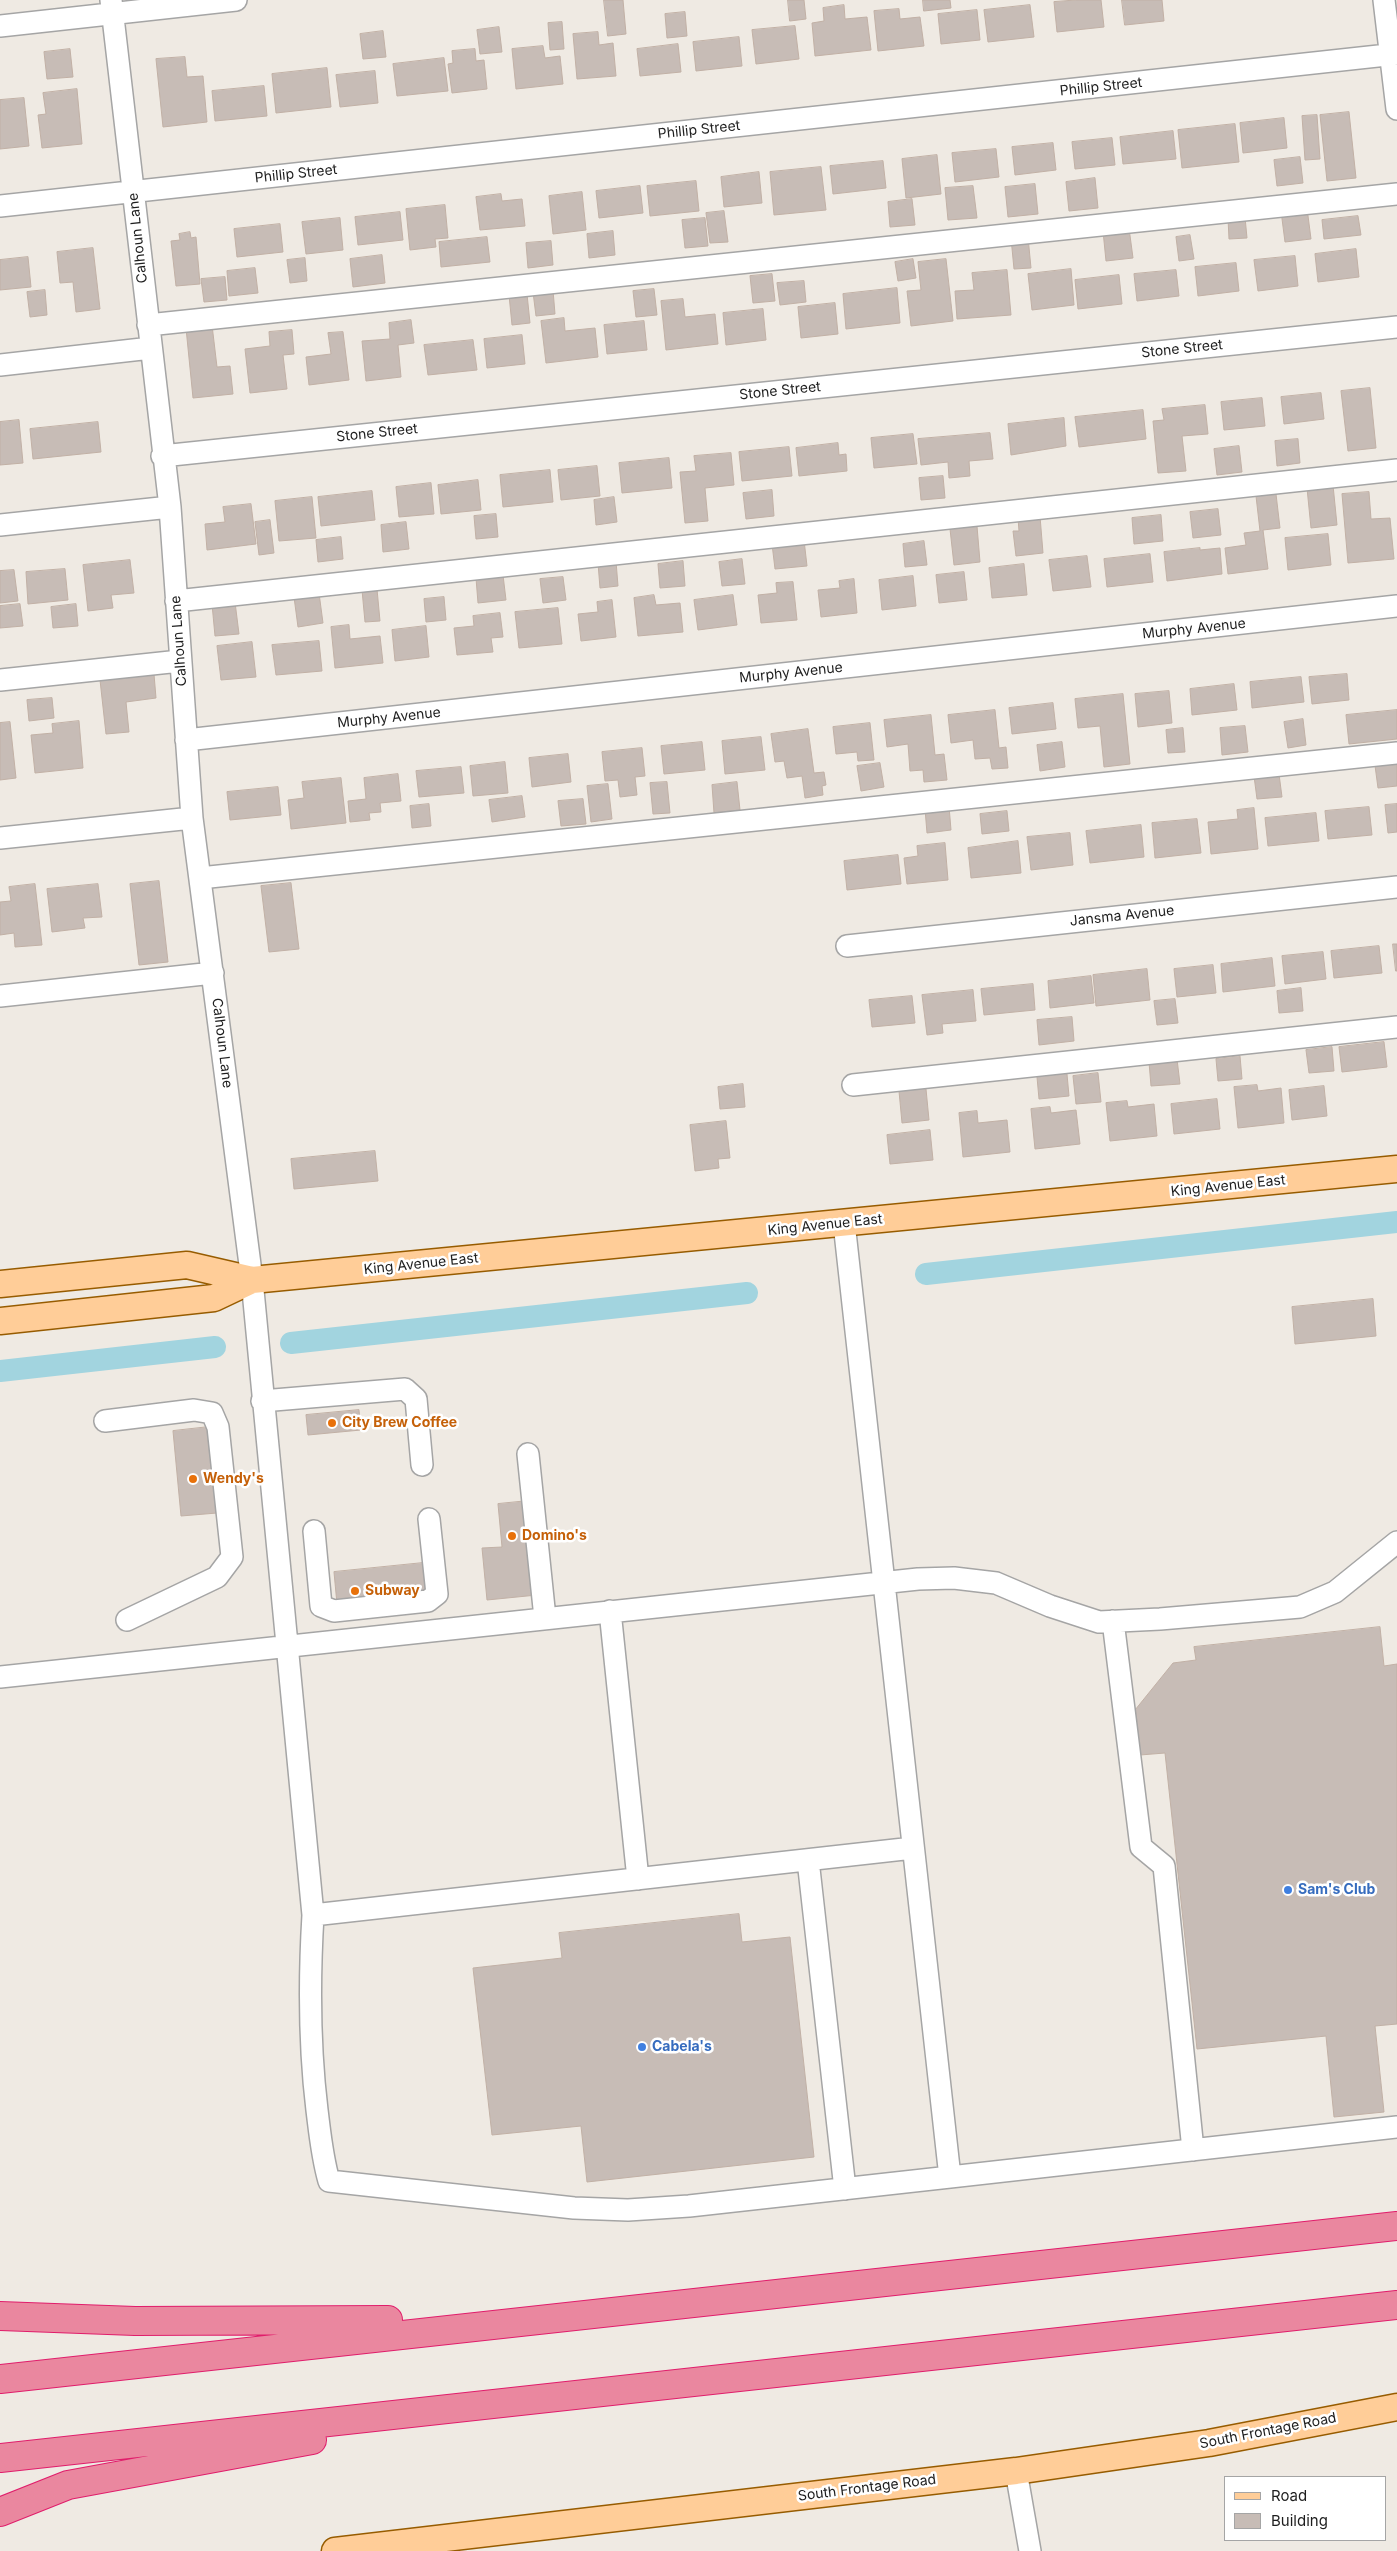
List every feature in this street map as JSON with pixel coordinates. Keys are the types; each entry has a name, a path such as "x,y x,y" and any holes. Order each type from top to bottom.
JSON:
{"highway":[{"path":"0,2378 1397,2226"},
{"path":"0,2458 1397,2305"},
{"path":"0,2316 135,2321 534,2320"},
{"path":"0,2512 68,2486 528,2400"}],"main road":[{"name":"King Avenue East","path":"0,1284 187,1266 252,1280 1397,1169"},
{"name":"King Avenue East","path":"0,1321 214,1298 252,1280"},
{"name":"South Frontage Road","path":"335,2551 408,2547 1016,2470 1209,2443 1397,2407"}],"street":[{"path":"0,26 112,6 236,0"},
{"path":"1384,0 1394,55 1397,109"},
{"name":"Calhoun Lane","path":"112,6 162,456 170,507 192,818 252,1280 262,1401 313,1915 309,2020 323,2160 329,2181 574,2208 628,2210 689,2206 845,2189"},
{"name":"Phillip Street","path":"0,206 1394,55"},
{"path":"148,325 1397,194"},
{"name":"Stone Street","path":"162,456 1397,326"},
{"path":"0,365 151,348"},
{"path":"176,601 1397,470"},
{"path":"0,525 170,507"},
{"name":"Murphy Avenue","path":"186,740 1397,606"},
{"path":"0,680 180,661"},
{"path":"200,878 1397,753"},
{"path":"0,838 192,818"},
{"name":"Jansma Avenue","path":"847,946 1397,887"},
{"path":"0,996 213,973"},
{"path":"853,1085 1397,1027"},
{"path":"844,1223 950,2177"},
{"path":"262,1401 405,1390 416,1399 422,1465"},
{"path":"105,1421 194,1410 212,1413 218,1427 232,1557 217,1577 127,1620"},
{"path":"528,1454 545,1618"},
{"path":"314,1531 321,1606 334,1611 428,1601 437,1594 429,1519"},
{"path":"0,1677 883,1581 954,1578 996,1583 1050,1606 1098,1622 1300,1607 1336,1592 1397,1542"},
{"path":"610,1611 638,1878"},
{"path":"1114,1621 1141,1848 1164,1866 1193,2150"},
{"path":"313,1915 913,1848"},
{"path":"808,1860 845,2189 1397,2126"},
{"path":"1016,2470 1030,2551"}],"building":[{"path":"604,0 623,0 626,34 608,36"},
{"path":"788,0 804,0 806,19 790,21"},
{"path":"923,0 950,0 951,8 924,11"},
{"path":"1101,0 1104,27 1057,32 1054,2"},
{"path":"1122,0 1162,0 1164,21 1125,25"},
{"path":"844,5 845,19 867,17 871,50 815,56 812,23 824,21 823,8"},
{"path":"1030,5 1034,37 988,42 984,10"},
{"path":"899,9 900,19 920,17 924,46 878,51 874,11"},
{"path":"977,10 980,40 941,44 938,14"},
{"path":"685,12 687,36 667,38 665,14"},
{"path":"562,22 564,49 550,50 548,23"},
{"path":"795,26 799,59 756,64 752,30"},
{"path":"499,27 502,52 480,54 477,30"},
{"path":"383,31 386,57 363,59 360,34"},
{"path":"598,32 599,45 613,43 616,76 577,79 573,34"},
{"path":"739,37 742,66 696,71 693,42"},
{"path":"678,44 681,72 640,76 637,49"},
{"path":"543,46 545,58 560,56 563,84 516,89 512,49"},
{"path":"70,49 73,77 47,79 44,52"},
{"path":"475,49 476,61 484,60 487,89 452,93 448,64 453,63 452,51"},
{"path":"185,57 187,77 203,76 207,122 163,127 156,59"},
{"path":"444,58 448,91 397,96 393,64"},
{"path":"327,68 331,107 276,113 272,74"},
{"path":"375,71 378,103 340,107 336,75"},
{"path":"264,86 267,116 215,121 212,91"},
{"path":"77,89 82,144 42,148 38,115 46,114 43,93"},
{"path":"24,98 29,146 0,149 0,100"},
{"path":"1349,112 1356,178 1327,181 1320,115"},
{"path":"1317,115 1320,159 1305,160 1302,116"},
{"path":"1284,118 1287,148 1243,153 1240,123"},
{"path":"1235,124 1239,162 1182,168 1178,130"},
{"path":"1173,131 1176,159 1123,164 1120,137"},
{"path":"1112,138 1115,165 1075,169 1072,142"},
{"path":"1053,143 1056,170 1015,175 1012,147"},
{"path":"996,149 999,177 955,182 952,153"},
{"path":"937,155 941,194 906,198 902,159"},
{"path":"1300,157 1303,183 1277,186 1274,160"},
{"path":"883,161 886,188 833,194 830,166"},
{"path":"821,167 826,210 774,215 770,172"},
{"path":"759,172 762,203 724,207 721,177"},
{"path":"1095,178 1098,208 1069,211 1066,182"},
{"path":"696,181 699,211 650,216 647,186"},
{"path":"1035,184 1038,214 1008,217 1005,187"},
{"path":"640,186 643,213 599,218 596,191"},
{"path":"973,186 977,218 948,220 945,188"},
{"path":"582,192 586,230 553,234 549,196"},
{"path":"501,194 502,201 522,199 525,226 480,230 476,197"},
{"path":"912,199 915,225 890,227 888,202"},
{"path":"445,205 448,238 435,239 436,247 410,250 406,209"},
{"path":"1307,208 1311,239 1285,242 1281,211"},
{"path":"724,211 728,242 710,243 706,213"},
{"path":"400,212 403,240 358,245 355,217"},
{"path":"1358,216 1361,235 1324,239 1322,220"},
{"path":"1245,217 1247,238 1229,239 1228,218"},
{"path":"340,218 343,250 306,254 302,222"},
{"path":"705,218 708,246 685,248 682,220"},
{"path":"280,224 283,252 237,257 234,229"},
{"path":"1129,228 1133,258 1106,261 1103,231"},
{"path":"613,231 615,255 589,258 587,234"},
{"path":"190,232 191,238 196,237 200,284 176,286 171,241 180,240 179,234"},
{"path":"1190,235 1194,259 1179,261 1176,237"},
{"path":"487,237 490,262 441,267 439,242"},
{"path":"1028,237 1031,268 1014,269 1011,238"},
{"path":"551,241 553,265 528,268 526,243"},
{"path":"93,248 100,309 76,312 73,282 60,283 57,252"},
{"path":"1356,249 1359,277 1318,282 1315,254"},
{"path":"382,255 385,283 353,287 350,259"},
{"path":"1295,256 1298,286 1258,291 1254,260"},
{"path":"28,257 31,287 0,290 0,260"},
{"path":"305,258 307,281 290,283 287,260"},
{"path":"913,259 916,278 898,281 895,262"},
{"path":"946,259 953,321 911,326 907,291 921,290 918,262"},
{"path":"1236,263 1239,291 1198,296 1195,267"},
{"path":"255,268 258,293 229,296 227,271"},
{"path":"1071,269 1074,305 1032,310 1028,274"},
{"path":"1007,270 1011,315 957,319 955,291 974,290 972,273"},
{"path":"1176,270 1179,296 1137,301 1134,274"},
{"path":"772,274 775,301 753,303 750,276"},
{"path":"1119,275 1122,304 1078,309 1075,280"},
{"path":"225,277 227,300 204,302 201,279"},
{"path":"804,281 806,302 780,305 777,283"},
{"path":"897,288 900,323 846,329 843,294"},
{"path":"654,289 657,315 636,317 633,291"},
{"path":"45,290 47,315 30,317 27,292"},
{"path":"553,290 555,314 536,316 533,292"},
{"path":"527,294 530,323 512,325 509,295"},
{"path":"683,299 685,317 715,314 718,344 666,350 661,301"},
{"path":"835,303 838,334 801,338 798,307"},
{"path":"763,309 766,340 726,345 723,313"},
{"path":"564,318 565,331 595,328 598,357 546,363 541,321"},
{"path":"411,320 414,343 398,345 401,377 366,381 362,341 390,339 389,323"},
{"path":"644,321 647,350 607,354 604,325"},
{"path":"212,325 217,367 230,366 233,394 193,398 186,328"},
{"path":"292,330 294,354 283,355 287,389 250,393 245,349 270,346 269,332"},
{"path":"343,332 349,380 309,385 306,357 331,354 328,333"},
{"path":"522,335 525,364 487,368 484,339"},
{"path":"473,340 477,370 428,375 424,345"},
{"path":"1370,388 1376,448 1348,451 1341,391"},
{"path":"1321,393 1324,419 1284,424 1281,397"},
{"path":"1262,398 1265,426 1224,430 1221,402"},
{"path":"1205,405 1208,434 1182,436 1186,471 1158,473 1153,421 1164,420 1162,409"},
{"path":"1143,410 1146,439 1079,447 1075,417"},
{"path":"1064,418 1066,446 1011,455 1008,424"},
{"path":"19,420 23,463 0,465 0,422"},
{"path":"98,422 101,452 33,459 30,429"},
{"path":"990,433 993,459 969,461 970,476 949,478 948,462 921,465 918,439"},
{"path":"913,434 917,464 874,468 871,438"},
{"path":"1298,439 1300,463 1277,466 1275,441"},
{"path":"838,443 839,455 846,454 847,471 799,476 796,448"},
{"path":"1239,446 1242,472 1217,475 1214,449"},
{"path":"789,447 792,476 742,481 739,452"},
{"path":"731,453 734,485 705,488 708,521 685,523 680,472 696,471 694,456"},
{"path":"669,458 672,488 622,493 619,463"},
{"path":"597,466 600,496 561,500 558,470"},
{"path":"550,470 553,502 503,507 500,475"},
{"path":"943,476 945,498 921,500 919,478"},
{"path":"478,480 481,510 441,514 438,485"},
{"path":"431,483 434,514 399,517 396,487"},
{"path":"1333,485 1337,525 1311,528 1307,488"},
{"path":"772,490 774,516 746,519 743,493"},
{"path":"372,491 375,520 321,526 318,497"},
{"path":"1369,492 1371,519 1390,518 1394,559 1348,563 1342,494"},
{"path":"1276,494 1280,528 1263,530 1268,569 1228,574 1225,548 1246,545 1244,533 1260,531 1256,496"},
{"path":"312,497 316,538 279,541 275,501"},
{"path":"614,497 617,522 596,525 594,500"},
{"path":"251,504 256,544 207,550 205,524 225,522 223,507"},
{"path":"1218,509 1221,535 1193,538 1190,512"},
{"path":"496,514 498,537 476,539 474,516"},
{"path":"1161,515 1163,541 1134,544 1132,518"},
{"path":"1040,516 1043,553 1016,556 1013,531 1019,531 1018,518"},
{"path":"270,520 274,553 259,555 255,522"},
{"path":"406,522 409,549 383,552 381,525"},
{"path":"977,526 980,562 954,565 950,529"},
{"path":"1328,534 1331,565 1288,570 1285,538"},
{"path":"341,537 343,559 318,562 316,540"},
{"path":"804,540 807,566 775,569 772,544"},
{"path":"924,541 927,565 905,567 903,544"},
{"path":"1200,548 1200,550 1220,548 1222,574 1167,581 1164,552"},
{"path":"1150,554 1153,582 1107,587 1104,559"},
{"path":"1087,556 1091,587 1053,591 1049,560"},
{"path":"742,559 745,584 722,586 719,562"},
{"path":"130,560 134,593 111,595 113,608 88,611 83,565"},
{"path":"616,561 618,586 600,588 598,563"},
{"path":"683,561 685,586 660,588 658,564"},
{"path":"1024,564 1027,595 992,598 989,568"},
{"path":"65,569 68,600 28,604 26,572"},
{"path":"14,570 18,601 0,603 0,571"},
{"path":"964,572 967,600 939,603 936,575"},
{"path":"503,575 506,600 478,603 476,578"},
{"path":"913,576 916,606 882,610 879,580"},
{"path":"563,577 566,600 543,603 540,579"},
{"path":"854,579 857,613 821,617 818,590 840,588 839,581"},
{"path":"793,582 797,620 761,623 758,595 777,593 776,583"},
{"path":"377,589 380,621 365,622 362,590"},
{"path":"319,593 323,623 298,627 294,597"},
{"path":"654,595 656,605 680,603 683,632 638,636 634,598"},
{"path":"733,595 737,625 698,630 694,600"},
{"path":"444,597 446,620 426,622 424,599"},
{"path":"612,600 616,637 581,641 578,614 598,612 597,602"},
{"path":"235,602 239,634 215,636 212,604"},
{"path":"20,604 23,626 0,628 0,606"},
{"path":"76,604 78,626 53,628 51,607"},
{"path":"558,608 562,644 519,648 515,612"},
{"path":"500,613 503,637 491,638 493,652 457,655 454,628 474,626 473,616"},
{"path":"349,625 350,639 380,636 383,663 335,668 331,627"},
{"path":"426,626 429,657 395,661 392,630"},
{"path":"319,641 322,671 276,675 272,645"},
{"path":"252,642 256,677 221,680 217,646"},
{"path":"154,674 156,698 126,702 129,732 106,734 100,680"},
{"path":"1347,674 1349,700 1312,704 1309,677"},
{"path":"1301,677 1304,702 1252,708 1250,682"},
{"path":"1234,684 1237,710 1192,715 1190,689"},
{"path":"1169,691 1172,723 1138,727 1135,694"},
{"path":"1123,694 1130,764 1104,767 1100,726 1078,728 1075,699"},
{"path":"52,698 54,718 29,721 27,700"},
{"path":"1053,703 1056,729 1012,734 1009,708"},
{"path":"995,710 999,748 1006,747 1008,768 992,769 990,758 975,759 973,740 951,743 948,715"},
{"path":"1397,710 1397,739 1349,744 1346,715"},
{"path":"931,715 935,755 944,754 947,780 924,782 923,770 910,771 908,744 887,747 884,720"},
{"path":"1303,719 1306,745 1288,748 1284,722"},
{"path":"79,721 83,768 35,773 31,735 53,733 52,724"},
{"path":"10,722 16,778 0,780 0,723"},
{"path":"870,723 874,760 858,761 857,752 836,754 833,727"},
{"path":"1245,726 1248,752 1222,755 1220,728"},
{"path":"1183,728 1185,752 1168,753 1166,730"},
{"path":"808,729 814,773 824,772 826,785 822,786 823,795 805,798 802,776 787,778 784,761 775,762 771,734"},
{"path":"761,737 765,770 725,774 722,741"},
{"path":"702,742 705,770 664,774 661,746"},
{"path":"1062,742 1065,767 1040,771 1037,745"},
{"path":"642,748 645,776 635,777 637,795 620,797 618,780 605,781 602,752"},
{"path":"568,754 571,782 532,787 529,758"},
{"path":"1397,755 1397,786 1378,788 1374,758"},
{"path":"505,762 508,793 473,796 470,766"},
{"path":"880,763 884,787 861,791 857,766"},
{"path":"461,767 464,793 419,797 416,771"},
{"path":"398,774 401,801 380,803 381,812 369,813 370,820 350,822 348,801 366,799 364,778"},
{"path":"1279,774 1282,797 1257,799 1254,776"},
{"path":"341,778 346,823 291,829 288,800 304,798 302,782"},
{"path":"667,782 670,813 653,814 650,783"},
{"path":"737,782 740,810 714,813 712,785"},
{"path":"608,784 612,819 591,822 587,786"},
{"path":"278,787 281,815 230,820 227,792"},
{"path":"522,796 525,817 492,822 489,800"},
{"path":"583,799 586,824 561,826 558,801"},
{"path":"429,804 431,826 412,828 410,806"},
{"path":"1397,804 1397,832 1388,833 1385,805"},
{"path":"949,806 951,830 927,833 925,809"},
{"path":"1369,807 1372,835 1328,839 1325,811"},
{"path":"1254,808 1258,849 1211,854 1208,822 1238,819 1237,810"},
{"path":"1007,811 1009,831 982,834 980,814"},
{"path":"1316,813 1319,841 1268,846 1265,818"},
{"path":"1197,819 1201,853 1155,858 1152,823"},
{"path":"1141,825 1144,857 1090,863 1086,831"},
{"path":"1070,833 1073,865 1031,870 1027,837"},
{"path":"1018,841 1021,873 971,878 968,848"},
{"path":"945,843 948,880 907,884 904,858 918,856 917,846"},
{"path":"898,855 901,884 847,890 844,861"},
{"path":"159,881 168,962 139,965 130,884"},
{"path":"291,883 299,949 269,952 261,886"},
{"path":"35,884 42,945 15,947 14,933 0,935 0,902 11,901 9,887"},
{"path":"98,884 102,917 83,918 85,928 52,932 47,889"},
{"path":"1393,944 1397,944 1397,971 1396,971"},
{"path":"1379,946 1382,973 1334,978 1331,951"},
{"path":"1323,952 1326,979 1285,984 1282,956"},
{"path":"1272,958 1275,986 1223,992 1221,964"},
{"path":"1213,965 1216,993 1177,997 1174,969"},
{"path":"1147,969 1150,1000 1096,1006 1093,975"},
{"path":"1091,976 1094,1003 1050,1008 1048,981"},
{"path":"1033,984 1035,1010 984,1015 981,989"},
{"path":"1301,988 1303,1011 1279,1013 1277,991"},
{"path":"973,990 976,1021 942,1024 943,1033 927,1035 922,995"},
{"path":"912,996 915,1023 872,1027 869,1000"},
{"path":"1175,999 1178,1023 1157,1025 1154,1001"},
{"path":"1072,1017 1074,1041 1039,1045 1037,1020"},
{"path":"1384,1042 1387,1067 1342,1072 1339,1047"},
{"path":"1332,1047 1334,1071 1309,1073 1306,1050"},
{"path":"1240,1056 1242,1079 1218,1081 1216,1059"},
{"path":"1177,1059 1180,1084 1151,1086 1149,1062"},
{"path":"1098,1073 1101,1102 1076,1104 1073,1076"},
{"path":"1067,1074 1069,1096 1039,1099 1037,1077"},
{"path":"743,1084 745,1107 720,1109 718,1087"},
{"path":"1257,1085 1258,1091 1281,1088 1284,1123 1238,1128 1234,1087"},
{"path":"1324,1086 1327,1116 1292,1120 1289,1090"},
{"path":"926,1089 929,1120 902,1123 899,1091"},
{"path":"1217,1099 1220,1129 1174,1134 1171,1104"},
{"path":"1127,1101 1128,1107 1154,1104 1157,1136 1110,1141 1106,1103"},
{"path":"1050,1107 1051,1113 1076,1110 1080,1144 1035,1149 1031,1109"},
{"path":"977,1111 978,1123 1007,1120 1010,1152 963,1157 959,1113"},
{"path":"726,1121 730,1158 718,1159 719,1168 695,1171 690,1125"},
{"path":"930,1130 933,1160 890,1164 887,1135"},
{"path":"375,1151 378,1181 294,1189 291,1159"},
{"path":"1373,1299 1376,1336 1295,1344 1292,1307"},
{"path":"359,1410 361,1430 308,1435 306,1415"},
{"path":"209,1427 217,1513 181,1516 173,1431"},
{"path":"528,1501 537,1595 487,1600 482,1548 502,1547 498,1504"},
{"path":"423,1563 426,1595 337,1604 334,1572"},
{"name":"Sam's Club","path":"1380,1627 1384,1666 1397,1664 1397,2024 1375,2026 1384,2112 1334,2117 1326,2036 1197,2049 1165,1753 1140,1755 1135,1710 1173,1663 1196,1660 1194,1647"},
{"name":"Cabela's","path":"739,1914 742,1942 790,1937 814,2157 587,2182 581,2126 492,2135 473,1968 562,1958 559,1933"}],"waterway":[{"path":"926,1274 1397,1222"},
{"path":"291,1343 747,1293"},
{"path":"0,1371 215,1347"}],"place":[{"name":"City Brew Coffee","path":"332,1423"},
{"name":"Wendy's","path":"193,1479"},
{"name":"Domino's","path":"512,1536"},
{"name":"Subway","path":"355,1591"},
{"name":"Sam's Club","path":"1288,1890"},
{"name":"Cabela's","path":"642,2047"}]}
